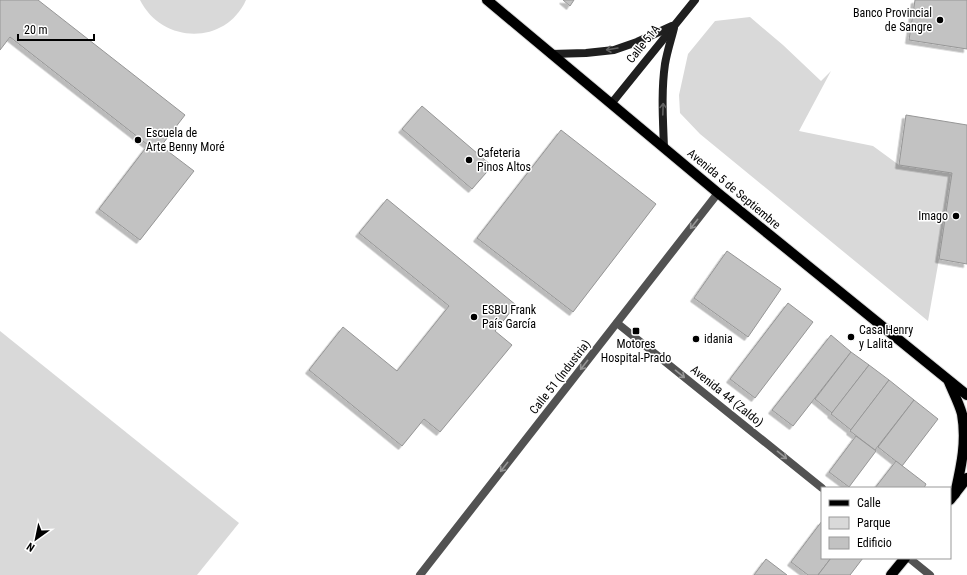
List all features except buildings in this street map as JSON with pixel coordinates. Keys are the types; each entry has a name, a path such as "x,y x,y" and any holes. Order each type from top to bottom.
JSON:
{"main road":[{"name":"Avenida 5 de Septiembre","path":"487,0 718,193 967,395"},
{"name":"Calle 51A","path":"611,104 695,0"},
{"path":"551,54 586,53 614,50 637,42 674,25"},
{"path":"664,148 662,118 663,87 665,64 674,25"},
{"path":"948,380 961,412 964,434 963,457 952,497"},
{"path":"952,497 967,478"},
{"path":"952,497 967,488"},
{"path":"891,575 904,559"}],"street":[{"name":"Calle 51 (Industria)","path":"420,575 718,193"},
{"name":"Avenida 44 (Zaldo)","path":"617,323 821,487"},
{"path":"910,559 930,575"}],"green space":[{"path":"140,0 246,0 236,15 224,26 209,32 193,34 178,31 163,25 150,15"},
{"path":"750,17 783,45 821,81 831,71 799,131 873,146 899,165 952,173 928,321 700,134 680,113 679,95 688,54 715,21"},
{"path":"0,331 239,523 197,575 0,575"}],"place":[{"name":"Banco Provincial de Sangre","path":"940,20"},
{"name":"Escuela de Arte Benny Moré","path":"138,140"},
{"name":"Cafeteria Pinos Altos","path":"469,160"},
{"name":"Imago","path":"956,216"},
{"name":"ESBU Frank País García","path":"474,317"},
{"name":"Motores Hospital-Prado","path":"636,331"},
{"name":"Casa Henry y Lalita","path":"851,337"},
{"name":"idania","path":"696,339"}]}
